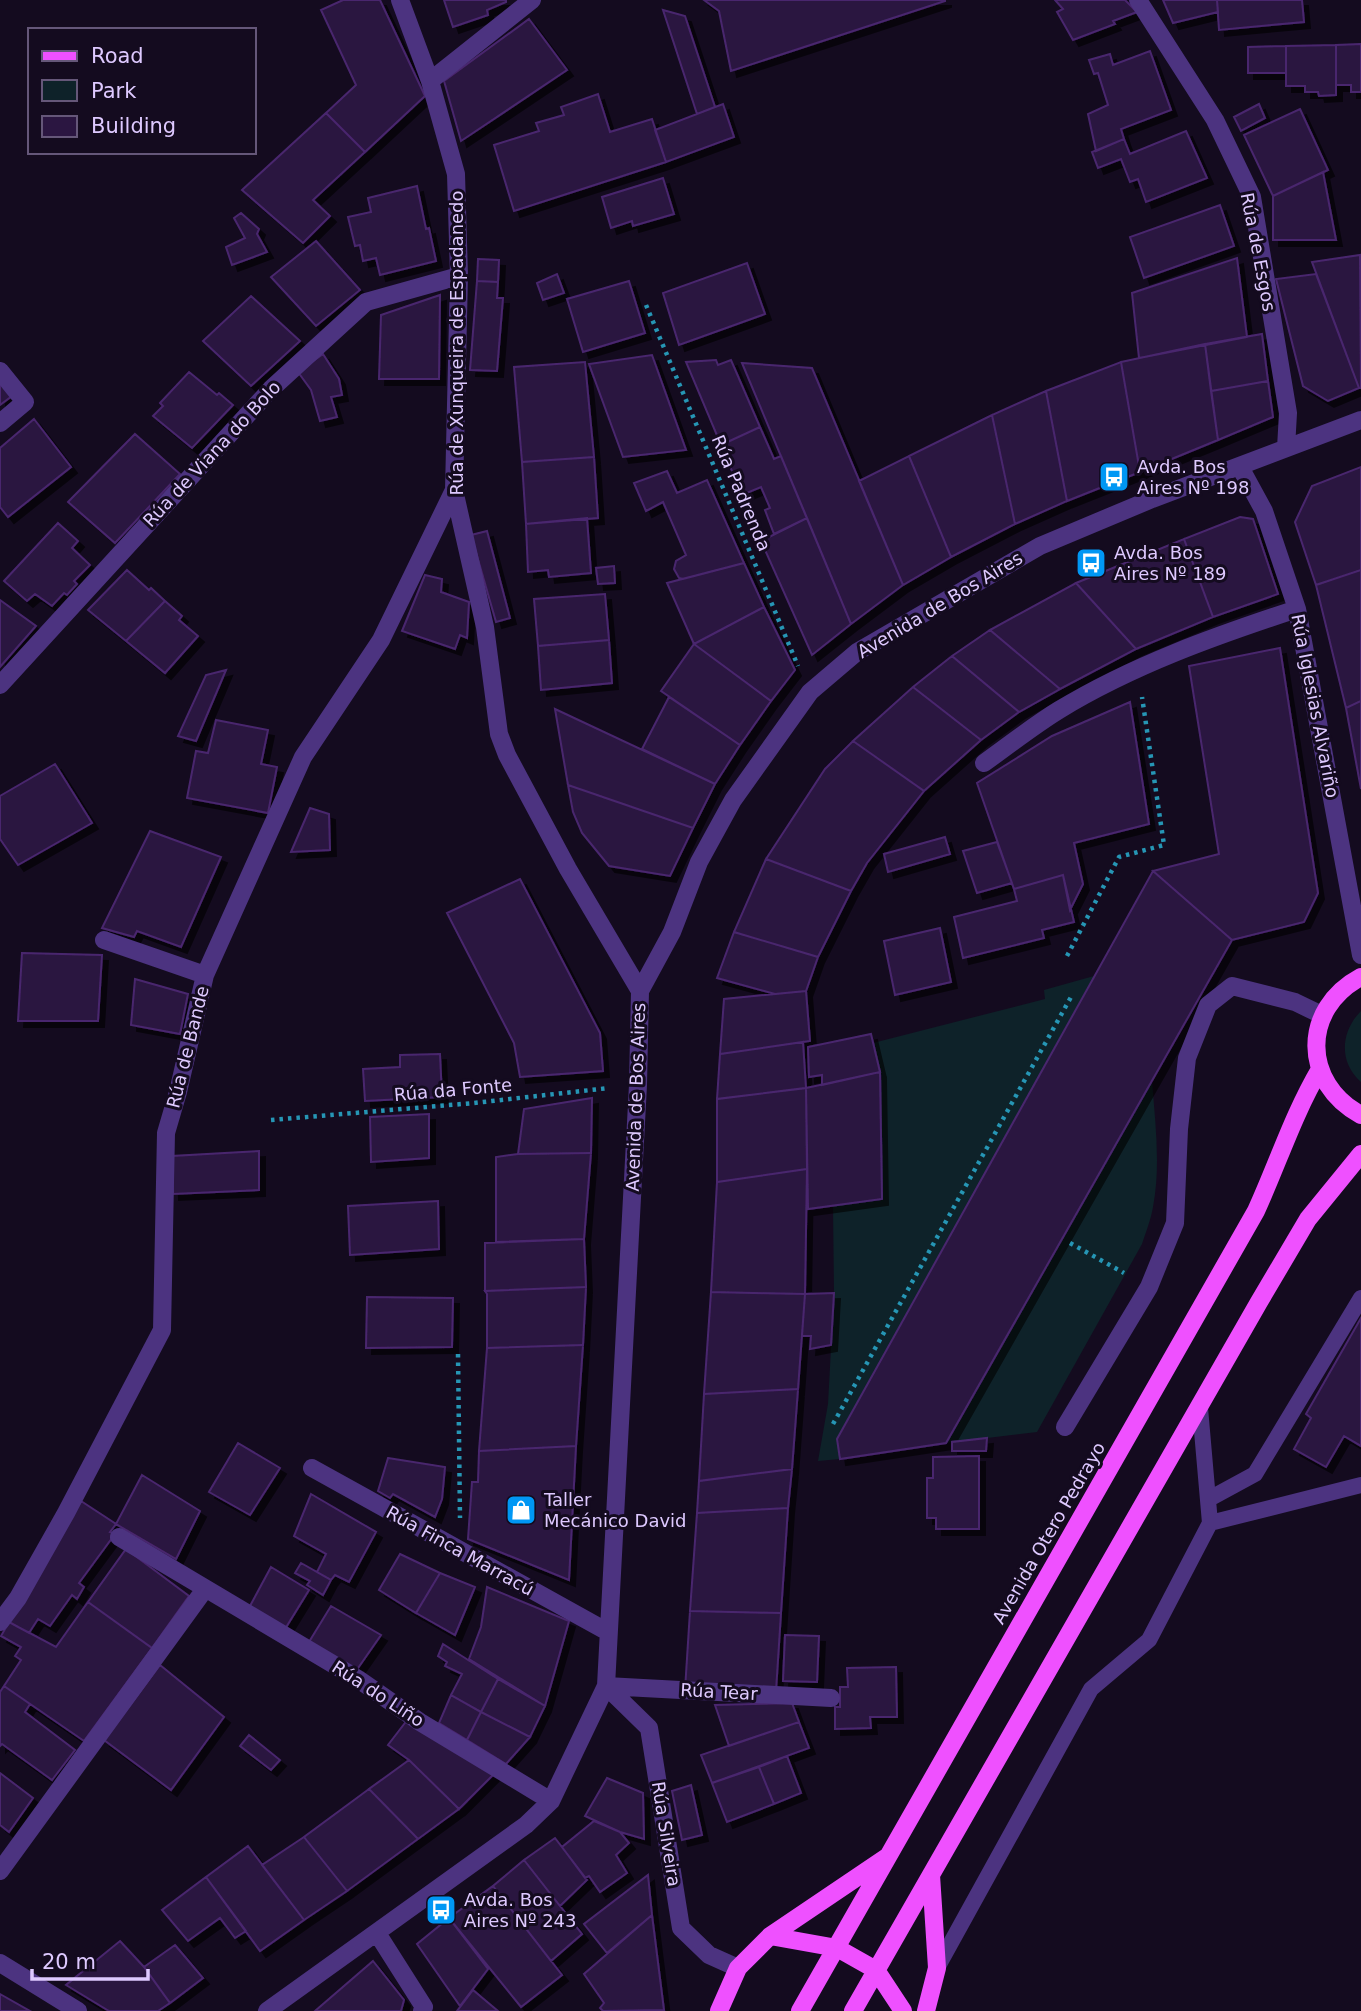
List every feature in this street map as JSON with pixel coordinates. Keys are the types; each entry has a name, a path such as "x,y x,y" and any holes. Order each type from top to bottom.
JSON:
{"main road":[{"path":"1361,977 1347,984 1332,998 1322,1015 1317,1049 1320,1069 1329,1088 1343,1105 1361,1115"},
{"name":"Avenida Otero Pedrayo","path":"800,2011 1256,1211 1300,1104 1320,1069"},
{"path":"853,2011 1308,1219 1361,1154"},
{"path":"719,2011 738,1968 771,1936 890,1855"},
{"path":"926,2011 937,1968 931,1875"},
{"path":"771,1936 837,1948 876,1970 903,2011"}],"street":[{"name":"Rúa de Xunqueira de Espadanedo","path":"400,0 430,82 456,174 459,276 454,490 485,627 499,734 507,755 568,869 640,991"},
{"path":"430,82 532,0"},
{"name":"Rúa de Esgos","path":"1138,0 1215,120 1252,197 1288,413 1286,448"},
{"name":"Rúa de Viana do Bolo","path":"0,685 271,389 357,310 366,302 459,276"},
{"path":"0,371 25,402 0,422"},
{"name":"Avenida de Bos Aires","path":"267,2011 526,1825 551,1801 606,1686 638,1085 640,991 671,932 699,862 733,800 810,692 857,652 1040,546 1152,499 1361,419"},
{"name":"Rúa Iglesias Alvariño","path":"1240,467 1264,511 1297,610 1353,875 1361,955"},
{"name":"Rúa de Bande","path":"0,1622 18,1598 66,1513 162,1330 166,1133 205,975 303,757 381,640 454,490"},
{"path":"984,763 1058,710 1138,668 1232,630 1297,610"},
{"path":"104,940 205,975"},
{"path":"1065,1427 1149,1287 1174,1223 1179,1129 1187,1058 1208,1005 1232,986 1295,1002 1322,1015"},
{"name":"Rúa Finca Marracú","path":"313,1468 608,1632"},
{"name":"Rúa do Liño","path":"119,1537 358,1679 420,1722 551,1801"},
{"path":"0,1871 205,1589"},
{"name":"Rúa Tear","path":"606,1686 831,1698"},
{"name":"Rúa Silveira","path":"606,1686 649,1728 681,1928 709,1955 738,1968"},
{"path":"377,1933 424,2007 422,2011"},
{"path":"0,1963 78,2011"}],"lane":[{"path":"1209,1499 1255,1474 1361,1298"},
{"path":"937,1968 1091,1689 1149,1640 1210,1522 1200,1408"},
{"path":"1210,1522 1361,1485"}],"path":[{"name":"Rúa Padrenda","path":"646,305 810,692"},
{"path":"1067,956 1119,857 1164,845 1138,668"},
{"path":"833,1424 1071,997"},
{"name":"Rúa da Fonte","path":"271,1120 474,1103 638,1085"},
{"path":"1070,1243 1149,1287"},
{"path":"458,1354 461,1552"}],"green space":[{"path":"1094,976 837,1439 840,1459 818,1461 828,1404 834,1293 833,1206 882,1199 880,1072 873,1043 1045,999 1044,990"},
{"path":"1361,1011 1361,1082 1348,1065 1345,1046 1349,1028"},
{"path":"1152,1080 1157,1175 1148,1226 1142,1244 1037,1432 946,1443"}],"building":[{"path":"343,0 380,0 425,96 365,152 326,113 356,85 321,10"},
{"path":"444,0 506,2 487,10 488,15 453,27"},
{"path":"704,0 945,1 731,71 719,11"},
{"path":"1055,0 1125,0 1137,12 1113,21 1115,24 1073,40 1057,12 1063,9"},
{"path":"1163,0 1217,0 1218,12 1173,23"},
{"path":"1217,0 1302,0 1304,22 1219,30"},
{"path":"663,10 685,16 715,107 697,114"},
{"path":"529,19 567,70 461,141 444,81"},
{"path":"1361,44 1361,92 1351,92 1351,85 1336,85 1336,45"},
{"path":"1336,45 1336,95 1319,96 1318,92 1305,92 1305,86 1286,86 1286,46"},
{"path":"1286,46 1286,73 1248,73 1248,47"},
{"path":"1150,51 1171,110 1121,129 1124,139 1096,151 1088,114 1108,105 1098,73 1094,74 1089,60 1110,54 1113,65"},
{"path":"598,94 610,132 652,119 666,162 514,211 494,145 539,131 536,123 564,115 561,107"},
{"path":"723,104 734,137 666,162 655,130"},
{"path":"1259,104 1265,118 1241,131 1234,117"},
{"path":"1300,109 1328,170 1273,196 1244,135"},
{"path":"326,113 365,152 313,200 330,216 303,243 242,190"},
{"path":"1186,131 1207,178 1146,202 1138,179 1130,182 1121,159 1098,168 1092,152 1124,139 1130,154"},
{"path":"1323,172 1336,240 1273,240 1273,196"},
{"path":"663,178 674,214 633,226 632,221 611,228 602,197"},
{"path":"417,186 436,261 380,275 376,258 363,261 360,245 355,246 348,217 371,212 368,198"},
{"path":"1220,205 1234,246 1144,278 1130,237"},
{"path":"241,213 259,229 257,234 267,252 232,265 226,247 245,238 234,218"},
{"path":"316,241 360,290 316,326 271,277"},
{"path":"1360,255 1361,388 1359,388 1312,262"},
{"path":"1237,258 1247,337 1139,358 1132,293"},
{"path":"478,259 499,260 498,282 477,281"},
{"path":"747,263 765,314 679,345 663,293"},
{"path":"557,274 564,293 543,300 537,283"},
{"path":"1316,274 1359,388 1328,401 1303,386 1276,279"},
{"path":"477,281 498,282 497,298 503,298 497,371 470,370"},
{"path":"629,281 645,333 583,352 567,299"},
{"path":"440,295 439,379 379,379 381,315"},
{"path":"251,296 300,341 251,386 203,341"},
{"path":"1262,334 1268,381 1211,391 1205,344"},
{"path":"1205,344 1218,440 1140,472 1121,362"},
{"path":"323,354 339,379 342,395 331,397 337,417 320,421 311,390 298,372"},
{"path":"652,355 686,450 623,457 589,364"},
{"path":"716,360 718,365 731,360 760,427 721,445 686,362"},
{"path":"585,362 594,457 522,462 514,367"},
{"path":"1121,362 1140,472 1067,501 1046,391"},
{"path":"742,363 812,368 903,585 851,624"},
{"path":"189,372 233,405 192,448 153,416 163,406 160,403"},
{"path":"0,380 12,396 0,405"},
{"path":"1268,381 1273,417 1218,440 1211,391"},
{"path":"1046,391 1067,501 1015,524 992,415"},
{"path":"992,415 1015,524 951,557 909,456"},
{"path":"34,419 71,467 8,517 0,507 0,448"},
{"path":"760,427 774,459 781,456 807,518 774,534 765,510 770,508 761,487 742,495 721,445"},
{"path":"135,434 180,474 115,543 68,502"},
{"path":"909,456 951,557 903,585 859,481"},
{"path":"594,457 598,518 526,524 522,462"},
{"path":"1361,467 1361,570 1316,585 1295,522 1312,486"},
{"path":"667,471 677,493 707,480 744,563 679,578 674,569 676,561 686,555 663,502 646,511 634,483"},
{"path":"1240,517 1253,519 1278,594 1213,617 1184,539"},
{"path":"587,518 591,573 549,577 548,570 528,572 526,524"},
{"path":"807,518 851,624 812,655 761,541"},
{"path":"58,523 78,541 72,548 90,565 74,581 77,584 67,595 64,593 52,606 35,594 27,601 4,581"},
{"path":"487,531 510,618 496,622 471,535"},
{"path":"1184,539 1213,617 1136,649 1076,583"},
{"path":"744,563 764,607 694,644 667,583"},
{"path":"614,566 615,583 598,584 596,568"},
{"path":"127,570 165,601 126,641 88,610"},
{"path":"1361,570 1361,701 1346,708 1316,585"},
{"path":"425,575 442,579 441,592 469,602 467,638 460,635 455,649 402,631"},
{"path":"1076,583 1136,649 1060,689 990,630"},
{"path":"605,594 609,640 538,646 534,599"},
{"path":"0,600 36,626 0,667"},
{"path":"165,601 182,616 179,620 198,636 165,673 126,641"},
{"path":"764,607 795,670 771,701 694,644"},
{"path":"990,630 1060,689 1019,712 952,656"},
{"path":"609,640 612,683 541,690 538,646"},
{"path":"694,644 771,701 740,745 661,691"},
{"path":"1280,648 1318,893 1304,922 1232,940 1153,871 1219,854 1189,666"},
{"path":"952,656 1019,712 981,740 913,687"},
{"path":"226,670 196,741 178,736 206,675"},
{"path":"913,687 981,740 924,791 853,741"},
{"path":"669,697 740,745 715,784 642,749"},
{"path":"1361,701 1361,789 1346,708"},
{"path":"1130,702 1149,824 1074,843 1083,884 1070,910 1063,875 1014,889 977,783 1052,736"},
{"path":"555,709 715,784 693,828 568,785"},
{"path":"216,720 268,730 261,764 277,767 268,813 187,798 196,751 208,753"},
{"path":"853,741 924,791 867,863 851,891 766,859 825,769"},
{"path":"55,764 92,823 18,865 0,839 0,796"},
{"path":"568,785 693,828 670,876 609,866 582,833 573,812"},
{"path":"310,808 329,814 330,850 291,852"},
{"path":"150,831 221,857 181,947 137,931 134,937 102,928"},
{"path":"945,837 950,854 888,872 884,854"},
{"path":"997,842 1012,883 977,893 963,851"},
{"path":"766,859 851,891 818,957 734,932"},
{"path":"1153,871 1232,940 946,1443 840,1459 837,1439"},
{"path":"1063,875 1074,922 1042,930 1044,938 963,958 954,917 1017,901 1014,889"},
{"path":"520,879 600,1033 603,1071 520,1077 514,1043 447,913"},
{"path":"940,928 951,982 895,995 884,941"},
{"path":"734,932 818,957 806,991 775,994 717,978"},
{"path":"22,953 102,955 98,1021 18,1021"},
{"path":"135,979 188,994 180,1034 131,1025"},
{"path":"806,991 810,1041 720,1054 724,999"},
{"path":"871,1034 880,1072 822,1085 822,1075 809,1077 808,1047"},
{"path":"803,1042 806,1088 717,1099 720,1054"},
{"path":"440,1054 442,1097 365,1101 363,1069 400,1067 400,1055"},
{"path":"880,1072 882,1199 808,1209 806,1088"},
{"path":"806,1088 807,1169 717,1182 717,1099"},
{"path":"592,1098 591,1153 518,1154 524,1109"},
{"path":"429,1114 429,1158 371,1162 370,1117"},
{"path":"259,1151 259,1190 173,1194 172,1156"},
{"path":"591,1153 584,1239 496,1242 496,1157"},
{"path":"807,1169 805,1294 711,1292 717,1182"},
{"path":"438,1201 439,1249 350,1255 348,1206"},
{"path":"584,1239 586,1287 485,1291 485,1243"},
{"path":"586,1287 583,1345 487,1348 485,1291"},
{"path":"711,1292 805,1294 798,1389 704,1394"},
{"path":"834,1293 831,1345 810,1349 811,1336 802,1336 805,1294"},
{"path":"367,1297 453,1298 452,1347 366,1348"},
{"path":"1361,1318 1361,1446 1344,1436 1326,1467 1294,1449 1311,1418 1306,1414"},
{"path":"583,1345 576,1446 479,1451 487,1348"},
{"path":"798,1389 792,1469 699,1481 704,1394"},
{"path":"987,1438 986,1451 952,1451 952,1442"},
{"path":"238,1443 280,1468 250,1515 209,1492"},
{"name":"Taller Mecánico David","path":"576,1446 569,1580 468,1539 472,1482 478,1482 479,1451"},
{"path":"979,1456 979,1529 936,1529 936,1518 927,1518 927,1478 933,1478 933,1457"},
{"path":"388,1458 445,1467 442,1499 435,1517 393,1494 390,1498 378,1491"},
{"path":"792,1469 788,1508 697,1513 699,1481"},
{"path":"142,1475 200,1511 176,1559 116,1524"},
{"path":"311,1494 376,1532 349,1582 335,1575 331,1580 317,1572 326,1554 294,1536"},
{"path":"81,1501 116,1524 110,1532 115,1534 79,1583 84,1587 77,1599 72,1595 50,1626 38,1619 29,1633 9,1622"},
{"path":"788,1508 781,1613 690,1611 697,1513"},
{"path":"126,1549 189,1596 152,1648 88,1602"},
{"path":"400,1554 440,1573 416,1613 379,1590"},
{"path":"301,1563 331,1580 323,1595 307,1585 310,1581 295,1573"},
{"path":"271,1567 309,1590 285,1629 250,1606"},
{"path":"440,1573 475,1587 455,1635 416,1613"},
{"path":"487,1587 569,1621 545,1706 469,1659 481,1627"},
{"path":"88,1602 152,1648 84,1741 4,1686 21,1660 15,1656 21,1647 1,1636 9,1622 56,1647"},
{"path":"331,1606 381,1635 356,1671 309,1642"},
{"path":"690,1611 781,1613 776,1691 685,1690"},
{"path":"785,1635 819,1636 817,1682 783,1681"},
{"path":"443,1644 498,1679 481,1712 451,1695 462,1674 445,1666 447,1662 438,1656"},
{"path":"160,1665 224,1717 171,1790 104,1740"},
{"path":"896,1667 897,1717 870,1717 871,1728 835,1729 835,1707 840,1707 840,1687 848,1687 847,1668"},
{"path":"498,1679 545,1706 530,1737 481,1712"},
{"path":"4,1686 30,1704 25,1712 75,1750 52,1780 2,1744 0,1746 0,1692"},
{"path":"451,1695 481,1712 467,1740 439,1723"},
{"path":"792,1703 799,1722 729,1746 715,1705"},
{"path":"481,1712 530,1737 506,1764 467,1740"},
{"path":"408,1719 496,1772 459,1809 409,1760 388,1745"},
{"path":"799,1722 809,1748 712,1783 701,1755"},
{"path":"249,1735 280,1760 271,1770 240,1746"},
{"path":"787,1756 801,1793 774,1804 759,1767"},
{"path":"409,1760 459,1809 418,1839 369,1789"},
{"path":"759,1767 774,1804 727,1822 712,1783"},
{"path":"0,1773 33,1798 9,1832 0,1825"},
{"path":"607,1778 643,1793 644,1839 620,1832 585,1816"},
{"path":"691,1785 702,1835 682,1840 672,1791"},
{"path":"369,1789 418,1839 347,1891 304,1837"},
{"path":"594,1821 620,1832 629,1843 616,1855 627,1873 600,1892 589,1876 585,1878 562,1847"},
{"path":"304,1837 347,1891 304,1920 262,1865"},
{"path":"555,1838 587,1880 560,1906 524,1860"},
{"path":"248,1846 304,1920 260,1951 206,1877"},
{"path":"524,1860 582,1934 551,1961 493,1886"},
{"path":"648,1875 652,1915 607,1953 584,1924"},
{"path":"206,1877 246,1931 235,1938 220,1918 188,1941 162,1910"},
{"path":"493,1886 562,1975 521,2007 449,1918"},
{"path":"652,1915 664,2010 603,2011 600,2008 604,2003 584,1974"},
{"path":"449,1918 488,1969 460,2006 417,1944"},
{"path":"120,1941 144,1967 170,2003 158,2011 109,2011 66,1985"},
{"path":"175,1945 203,1978 170,2003 144,1967"},
{"path":"373,1961 404,2000 401,2011 315,2011"},
{"path":"473,1990 498,2011 457,2011"},
{"path":"0,1994 30,2011 0,2011"}],"place":[{"name":"Avda. Bos Aires Nº 198","path":"1114,477"},
{"name":"Avda. Bos Aires Nº 189","path":"1091,563"},
{"name":"Taller Mecánico David","path":"521,1510"},
{"name":"Avda. Bos Aires Nº 243","path":"441,1910"}]}
